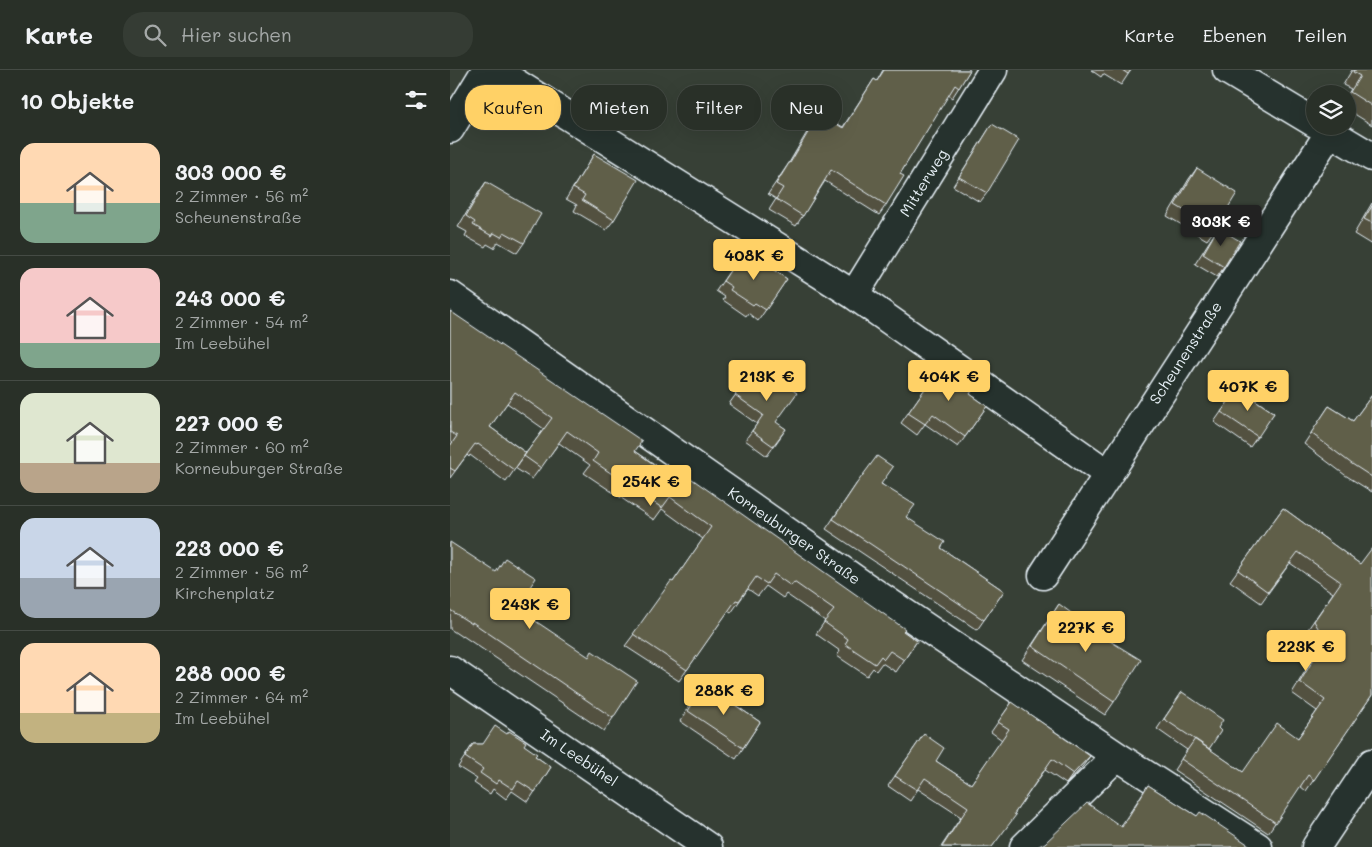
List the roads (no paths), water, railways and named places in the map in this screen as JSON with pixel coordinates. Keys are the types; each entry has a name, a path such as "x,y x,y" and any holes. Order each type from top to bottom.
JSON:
{"street":[{"path":"450,129 486,70"},
{"path":"495,70 854,296 1108,474"},
{"name":"Mitterweg","path":"854,296 993,70"},
{"path":"1227,70 1306,117"},
{"name":"Scheunenstraße","path":"1043,575 1108,474 1317,135"},
{"path":"1335,135 1372,157"},
{"name":"Korneuburger Straße","path":"450,295 863,585 1117,756 1258,847"},
{"name":"Im Leebühel","path":"450,670 708,847"},
{"path":"1024,847 1117,756"},
{"path":"1316,847 1372,763"}]}
